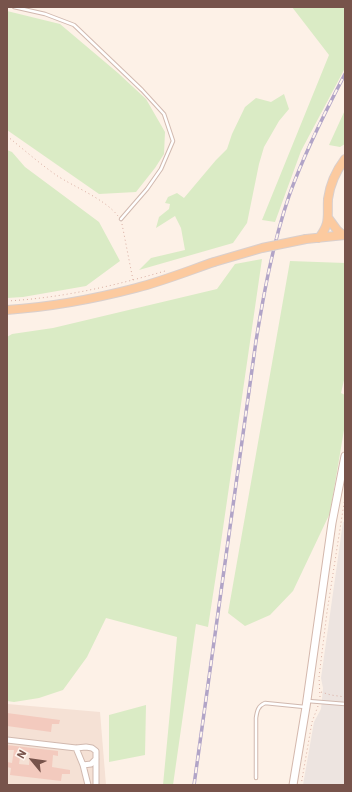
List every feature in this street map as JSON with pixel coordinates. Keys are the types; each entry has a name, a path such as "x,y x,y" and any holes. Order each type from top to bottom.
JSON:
{"main road":[{"path":"319,238 326,228 329,219 328,199 332,182 339,167 345,159"},
{"path":"329,219 336,230 344,235"},
{"path":"7,310 58,304 106,296 138,288 214,262 262,248 306,239 344,235"}],"street":[{"path":"293,785 332,523 345,456"},
{"path":"7,740 76,748 92,748 96,751 96,785"},
{"path":"76,748 83,765 88,785"},
{"path":"83,765 91,764 96,759"}],"lane":[{"path":"14,7 45,14 74,25 142,90 164,114 173,141 156,176 147,189 120,219"},
{"path":"256,778 256,718 258,709 261,705 265,703 306,704 319,702 345,704"}],"path":[{"path":"7,136 55,174 106,204 115,211 124,228 133,280"},
{"path":"7,301 64,295 133,280 171,269"},
{"path":"301,785 312,722 319,702 319,677 327,612 345,497"},
{"path":"320,691 331,695 345,697"}],"shaded area":[{"path":"345,521 345,785 303,785 314,722 321,709 323,688 321,678 343,522"},
{"path":"7,704 100,712 106,785 7,785"}],"green space":[{"path":"292,7 345,7 345,68 301,151 275,222 262,220 329,55"},
{"path":"7,11 60,24 146,99 165,132 164,154 136,192 99,194 7,130"},
{"path":"284,94 289,109 279,121 264,147 247,223 233,243 139,270 151,258 185,250 181,228 175,216 156,228 159,217 169,209 170,204 165,203 168,197 177,193 184,198 227,149 232,134 245,107 256,98 271,102"},
{"path":"345,110 345,144 340,147 329,145"},
{"path":"7,150 12,152 25,167 99,222 120,261 86,286 23,297 7,298"},
{"path":"262,259 208,627 196,624 173,785 163,785 177,637 106,618 87,657 63,690 39,698 14,702 7,701 7,337 12,334 53,328 217,289 235,264"},
{"path":"290,261 345,263 345,376 341,393 345,395 345,424 330,513 293,591 270,615 245,626 228,613"},
{"path":"146,705 145,755 109,762 109,715"}],"building":[{"path":"7,713 60,720 59,724 52,724 51,732 7,726"},
{"path":"7,745 58,751 58,756 53,755 52,767 70,770 70,774 62,774 61,781 10,775 11,768 7,767 7,762 12,763 14,750 7,750","holes":["21,751 30,753 29,765 19,764"]}],"railway":[{"path":"194,785 262,304 278,232 289,196 315,134 345,74"}]}
